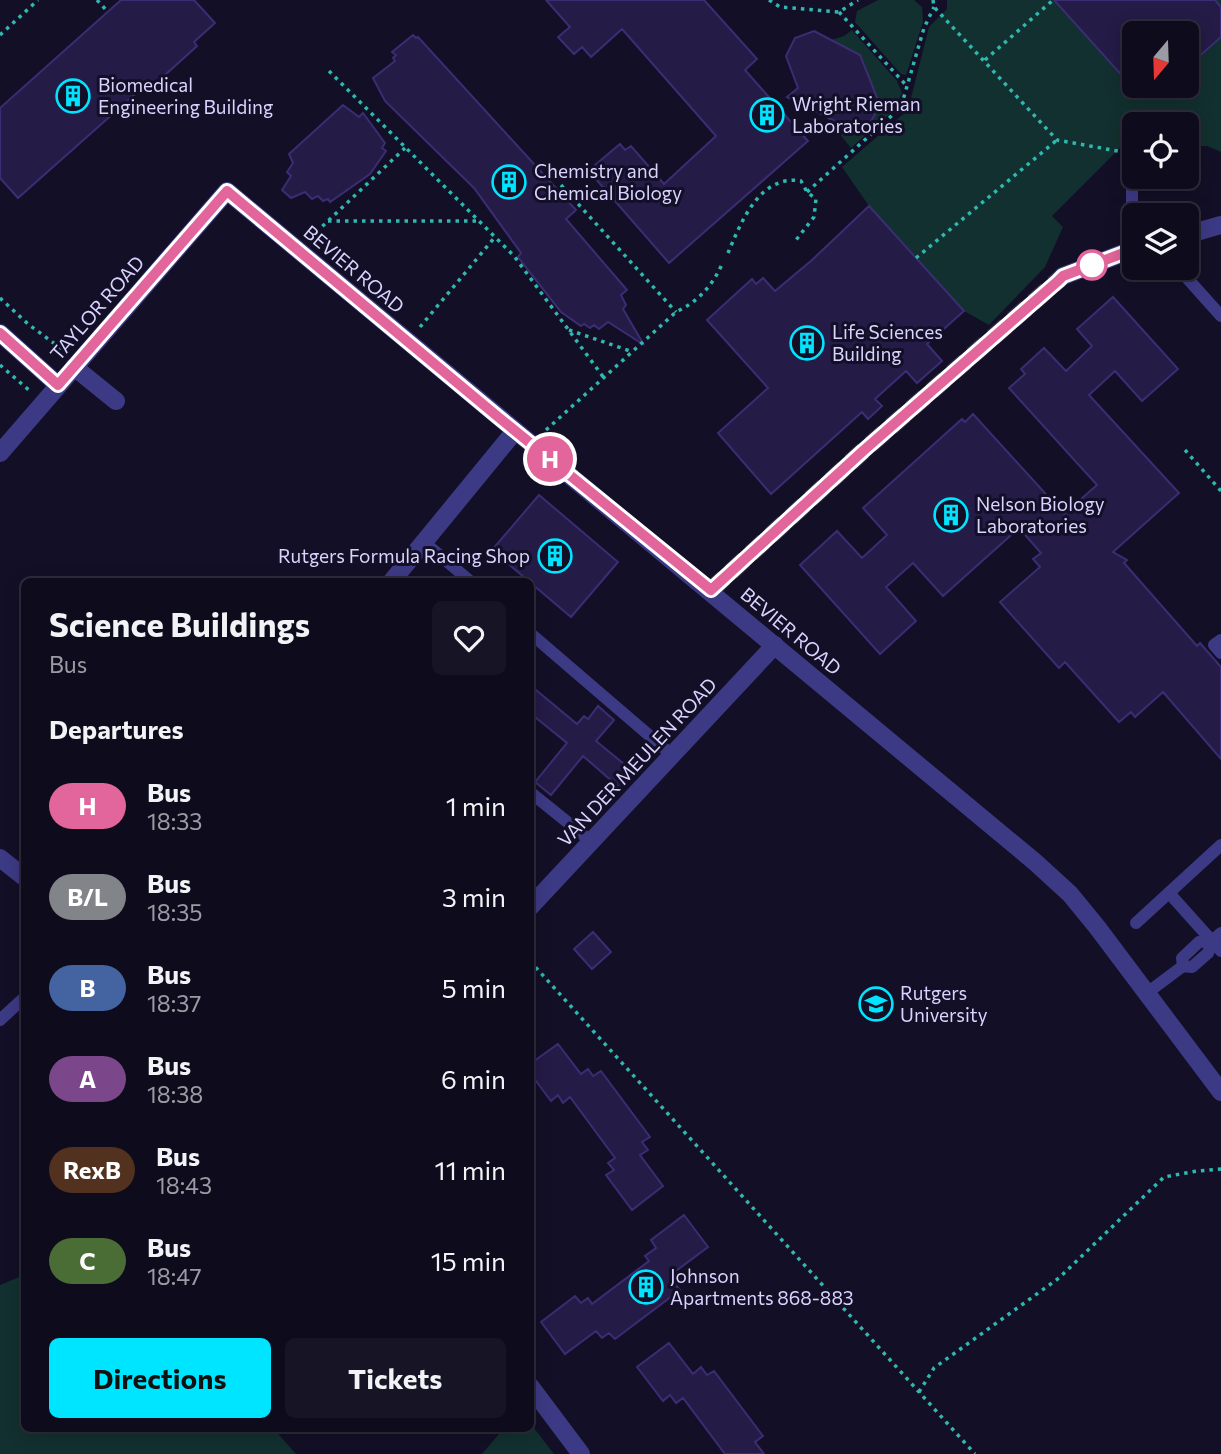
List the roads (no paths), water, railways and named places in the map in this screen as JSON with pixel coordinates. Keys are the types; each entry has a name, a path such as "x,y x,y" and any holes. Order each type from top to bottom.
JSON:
{"street":[{"name":"TAYLOR ROAD","path":"0,453 227,191"},
{"name":"BEVIER ROAD","path":"227,191 1035,862 1070,894 1221,1091"},
{"path":"1199,231 1221,225"},
{"path":"1063,276 1122,254"},
{"path":"0,333 58,385"},
{"path":"77,364 116,401"},
{"path":"394,578 515,431"},
{"name":"VAN DER MEULEN ROAD","path":"534,903 775,645"},
{"path":"0,859 21,875"},
{"path":"534,1391 581,1454"}],"lane":[{"path":"1132,190 1132,203"},
{"path":"1189,280 1221,316"},
{"path":"424,542 466,578"},
{"path":"534,636 672,755"},
{"path":"1221,640 1214,645 1221,653"},
{"path":"534,795 592,842"},
{"path":"1136,923 1221,845"},
{"path":"1169,893 1218,942"},
{"path":"1147,993 1183,966 1182,958 1199,942 1218,942"},
{"path":"0,1020 21,1001"}],"tunnel":[{"path":"711,590 863,451 1063,276"}],"place":[{"name":"Biomedical Engineering Building","path":"73,96"},
{"name":"Wright Rieman Laboratories","path":"767,115"},
{"name":"Chemistry and Chemical Biology","path":"509,182"},
{"name":"Life Sciences Building","path":"807,343"},
{"name":"Nelson Biology Laboratories","path":"951,515"},
{"name":"Rutgers Formula Racing Shop","path":"555,556"},
{"name":"Rutgers University","path":"876,1004"},
{"name":"Johnson Apartments 868-883","path":"646,1287"}]}
